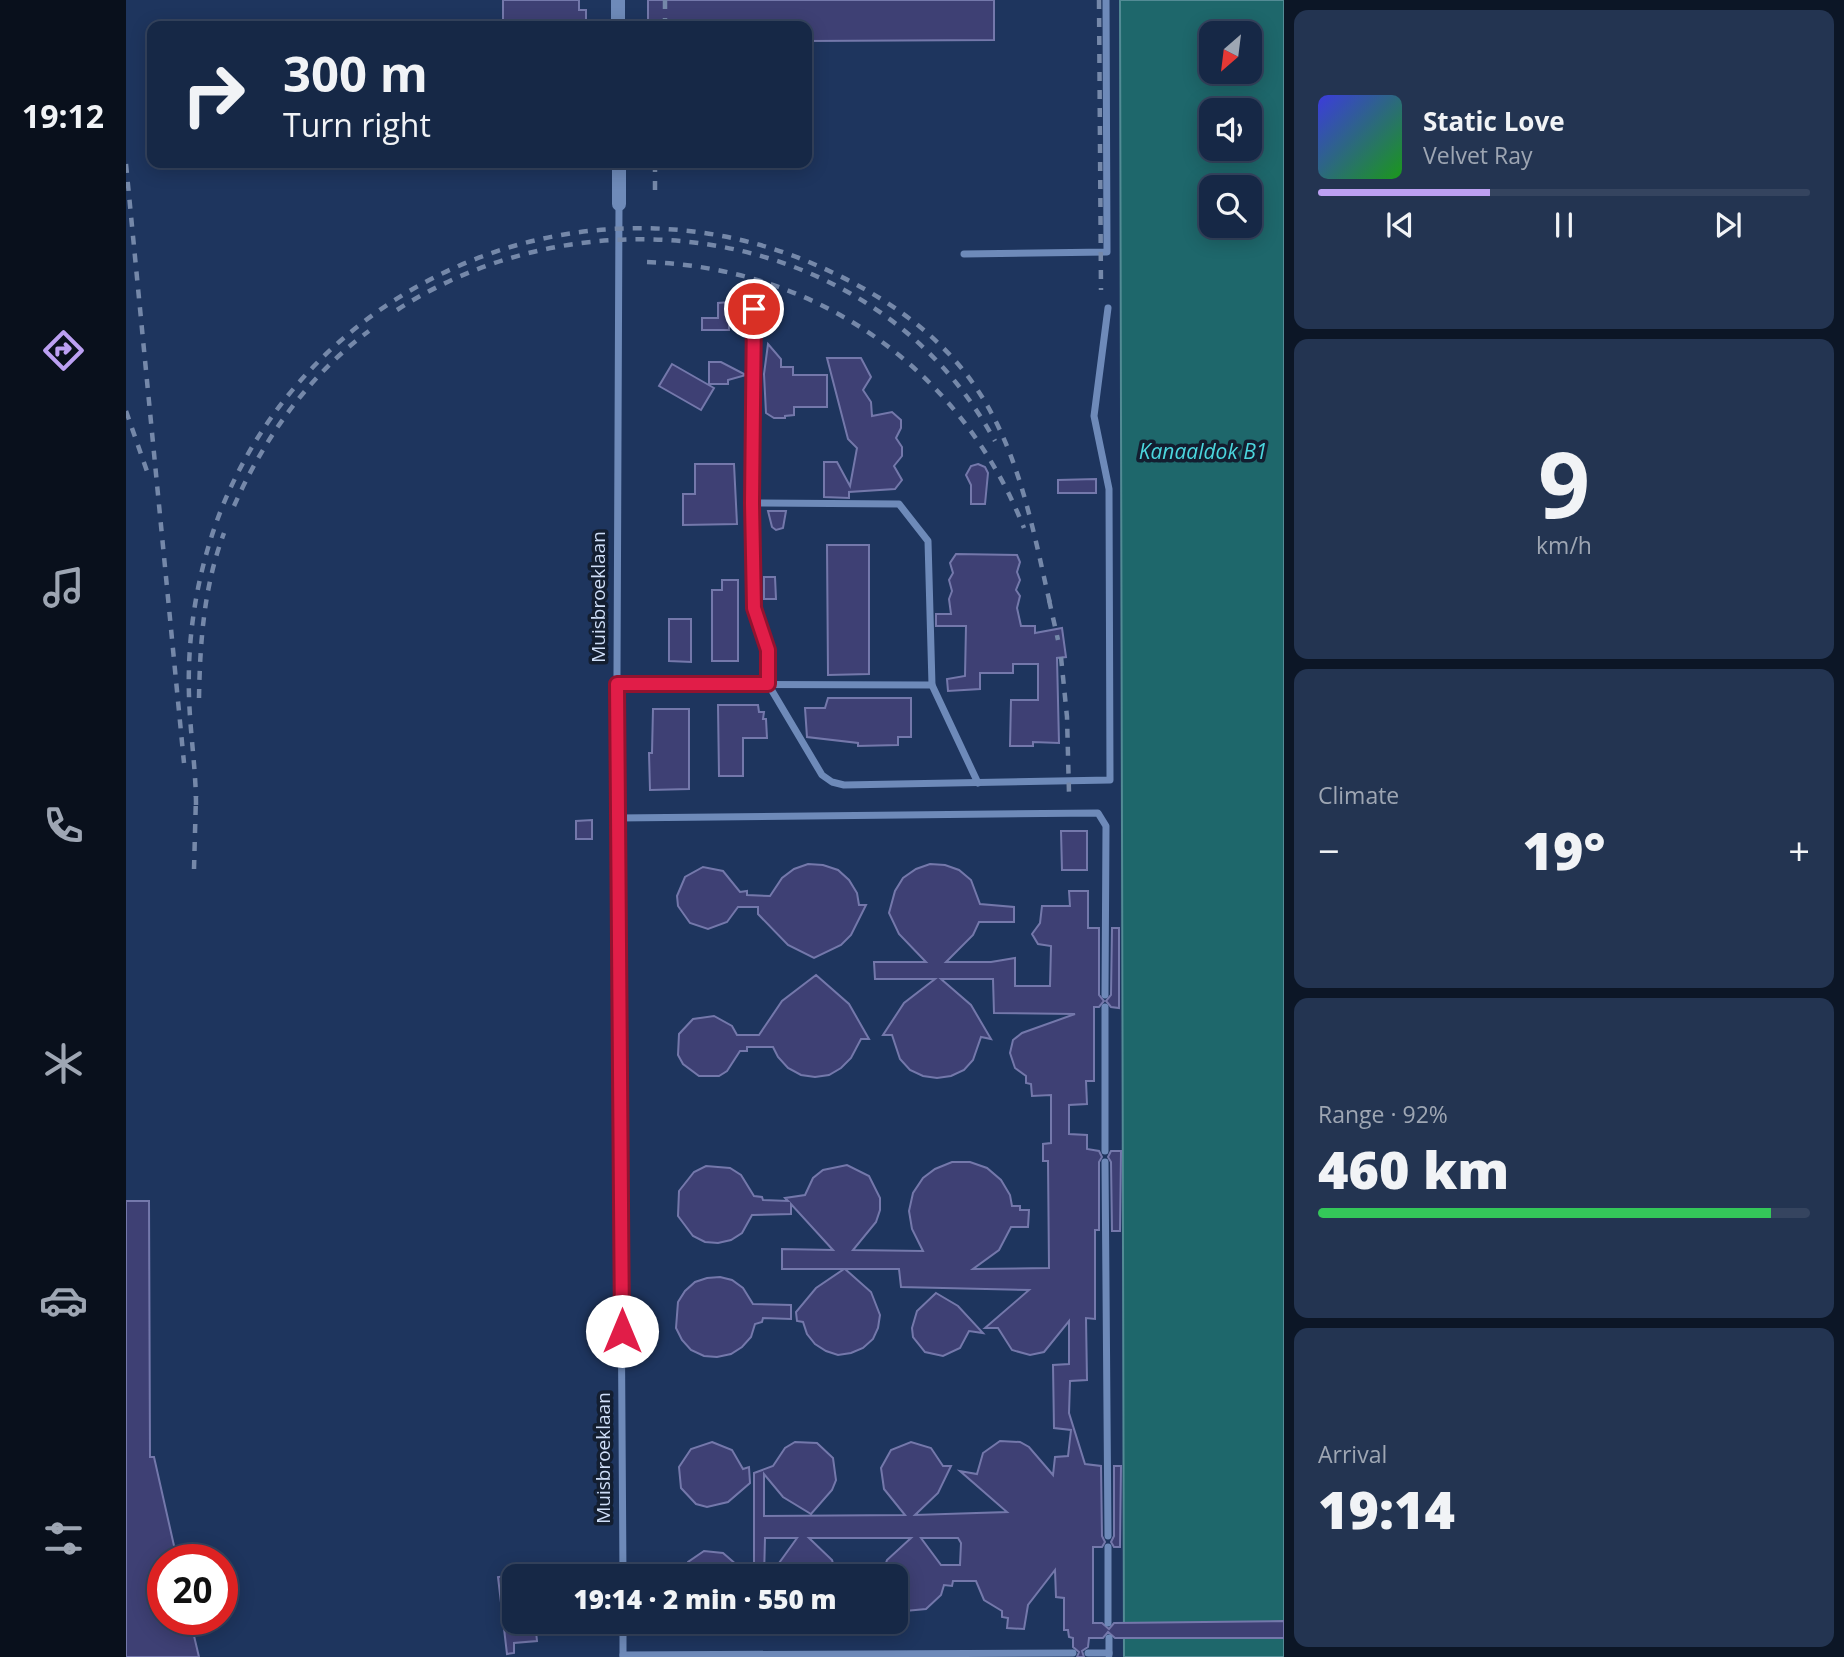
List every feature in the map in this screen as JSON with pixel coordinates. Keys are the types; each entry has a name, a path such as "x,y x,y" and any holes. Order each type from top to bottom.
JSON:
{"street":[{"path":"618,0 618,21"},
{"name":"Muisbroeklaan","path":"619,168 619,204"}],"lane":[{"path":"964,254 1107,252 1106,0"},
{"name":"Muisbroeklaan","path":"619,204 617,684 623,1564"},
{"path":"754,309 754,608 768,650 768,684 815,765 832,782 844,785 1110,780 1109,489 1094,416 1108,308"},
{"path":"752,503 899,504 928,541 932,685 978,783"},
{"path":"617,684 932,685"},
{"path":"618,818 1098,813 1106,826 1105,995"},
{"path":"1105,1007 1105,1151"},
{"path":"1105,1163 1108,1536"},
{"path":"1108,1547 1108,1623"},
{"path":"623,1634 623,1656 1073,1653"},
{"path":"1088,1653 1109,1655 1109,1638"}],"water":[{"name":"Kanaaldok B1","path":"1120,0 1284,0 1284,1657 1124,1657"}],"building":[{"path":"503,0 579,0 579,10 586,10 586,21 503,21"},
{"path":"648,0 994,0 994,40 812,41 812,21 648,21"},
{"path":"729,302 729,330 702,330 702,318 718,318 718,303"},
{"path":"768,344 781,359 781,367 793,367 793,375 827,375 827,407 794,407 794,415 785,418 774,418 766,413 764,374"},
{"path":"827,358 861,358 871,377 863,390 871,402 872,416 892,412 901,420 901,428 896,438 902,447 902,456 894,466 902,480 895,489 849,492 849,498 824,497 824,462 837,462 850,486 857,448 848,439"},
{"path":"709,362 721,362 746,375 728,380 728,384 709,384"},
{"path":"672,364 714,388 701,410 659,386"},
{"path":"695,464 734,464 737,524 683,525 683,494 695,494"},
{"path":"978,464 985,467 988,473 985,504 971,504 971,485 966,475 971,466"},
{"path":"1096,479 1096,493 1058,493 1058,480"},
{"path":"768,511 786,511 783,528 776,530 772,527"},
{"path":"827,545 869,545 869,674 828,675"},
{"path":"956,554 1017,555 1020,562 1017,572 1020,580 1016,590 1020,596 1017,608 1021,626 1035,626 1035,633 1062,628 1066,657 1057,658 1059,743 1033,742 1033,746 1010,746 1011,700 1038,700 1038,664 1013,664 1013,673 980,673 980,689 948,691 947,679 965,676 966,626 936,626 936,614 951,614 949,599 952,591 949,580 953,573 950,563"},
{"path":"764,577 775,577 776,599 764,599"},
{"path":"722,580 738,580 738,661 712,661 712,590 722,590"},
{"path":"669,619 691,619 691,662 669,661"},
{"path":"828,698 911,698 911,737 898,737 898,745 858,746 858,743 807,737 805,708 825,708"},
{"path":"718,705 758,705 759,712 764,712 767,738 743,738 743,776 719,776"},
{"path":"653,709 689,709 689,789 650,790 649,753 652,753"},
{"path":"592,820 592,839 576,839 576,821"},
{"path":"1061,831 1087,831 1087,870 1062,870"},
{"path":"808,864 838,870 849,880 857,893 859,905 866,905 851,935 841,945 814,958 788,945 758,914 758,907 738,907 727,922 708,929 690,923 678,906 677,896 685,877 703,867 723,871 740,892 770,896 782,878 794,869"},
{"path":"930,864 945,865 959,870 971,880 980,904 1014,907 1014,922 979,922 973,935 946,962 991,962 1015,958 1015,986 1050,986 1051,946 1038,944 1032,934 1040,923 1042,906 1070,906 1069,891 1088,891 1088,928 1099,928 1099,995 1104,1001 1099,1007 1094,1007 1094,1081 1086,1081 1087,1104 1069,1105 1069,1134 1087,1135 1087,1149 1099,1151 1102,1157 1099,1162 1099,1230 1095,1230 1095,1319 1086,1318 1087,1380 1070,1381 1069,1413 1085,1464 1101,1466 1102,1536 1105,1542 1102,1547 1093,1547 1093,1623 1102,1623 1109,1629 1114,1623 1284,1621 1284,1638 1115,1638 1108,1632 1103,1638 1089,1638 1088,1647 1082,1651 1084,1657 1077,1657 1079,1652 1073,1647 1073,1638 1069,1637 1068,1630 1064,1630 1064,1598 1056,1597 1055,1570 1028,1605 1024,1629 1007,1628 1008,1618 1002,1617 1002,1611 984,1600 976,1581 953,1581 952,1586 944,1585 941,1595 926,1609 908,1611 908,1564 886,1564 911,1538 809,1538 833,1564 778,1564 797,1538 765,1538 764,1564 749,1564 754,1563 754,1473 773,1466 785,1448 795,1442 817,1443 833,1458 836,1480 832,1490 811,1514 783,1497 764,1474 764,1516 905,1515 884,1489 881,1468 891,1450 911,1442 931,1448 943,1466 951,1466 938,1493 915,1515 1007,1512 960,1471 977,1474 983,1453 1000,1441 1020,1442 1029,1447 1053,1475 1055,1457 1068,1456 1071,1430 1054,1428 1053,1365 1069,1364 1069,1321 1044,1352 1030,1355 1012,1350 998,1328 985,1328 1029,1290 901,1287 899,1269 845,1269 871,1292 880,1315 873,1339 863,1348 838,1355 815,1344 807,1334 803,1322 797,1321 796,1312 816,1288 844,1269 782,1269 782,1249 833,1250 791,1204 791,1214 752,1215 742,1233 731,1240 718,1243 705,1242 693,1236 678,1216 679,1191 694,1172 706,1166 730,1168 741,1175 754,1196 762,1197 763,1200 788,1201 785,1198 805,1195 813,1178 823,1170 847,1165 869,1176 880,1198 876,1222 853,1250 923,1251 912,1229 909,1211 913,1193 923,1178 935,1169 952,1162 970,1162 987,1168 1001,1180 1010,1195 1012,1206 1029,1210 1028,1227 1011,1227 999,1250 973,1269 1049,1268 1048,1161 1043,1161 1043,1144 1051,1143 1051,1095 1032,1096 1031,1084 1026,1083 1026,1076 1015,1068 1010,1053 1013,1040 1022,1033 1075,1014 994,1013 993,979 941,979 971,1005 991,1039 981,1037 973,1060 964,1070 951,1076 923,1076 910,1070 900,1059 892,1035 883,1035 904,1003 935,979 875,979 874,962 926,962 899,934 889,913 895,891 903,878","holes":["921,1538 958,1538 961,1543 960,1565 941,1565"]},
{"path":"1112,928 1119,928 1119,1008 1111,1007 1106,1001 1111,995"},
{"path":"816,975 849,1004 869,1039 861,1039 851,1058 841,1068 829,1075 801,1075 788,1068 773,1047 747,1047 747,1051 740,1051 727,1071 719,1076 699,1076 683,1064 678,1055 679,1034 693,1019 714,1016 732,1026 737,1035 759,1035 782,1001"},
{"path":"1111,1151 1121,1151 1120,1231 1112,1231 1111,1162 1108,1157"},
{"path":"126,1201 149,1201 150,1457 154,1457 174,1544 147,1544 147,1635 194,1635 199,1657 126,1657"},
{"path":"720,1277 732,1280 743,1288 753,1304 791,1305 791,1319 763,1318 762,1322 755,1324 751,1337 731,1354 704,1356 691,1350 676,1328 678,1302 695,1282"},
{"path":"936,1293 958,1306 983,1333 969,1331 960,1348 943,1356 925,1352 913,1337 912,1328 917,1311"},
{"path":"712,1442 732,1450 743,1469 749,1467 750,1483 728,1502 707,1507 696,1504 681,1488 679,1467 691,1449"},
{"path":"1114,1466 1121,1466 1120,1547 1114,1547 1111,1542 1114,1536"},
{"path":"704,1551 723,1553 736,1564 687,1564"},
{"path":"502,1576 502,1611 498,1577"},
{"path":"505,1634 536,1634 537,1641 514,1643 514,1653 507,1654"}],"railway":[{"path":"665,0 665,21"},
{"path":"1099,0 1101,290"},
{"path":"126,164 184,763"},
{"path":"655,168 655,198"},
{"path":"196,805 189,672 192,625 200,578 221,510 263,429 319,360 387,305 464,264 547,238 633,228 722,236 809,262 890,304 943,347 978,391 995,419 1019,480 1051,608"},
{"path":"397,310 474,270 557,247 642,239 726,248 807,272 880,312 944,369 995,441"},
{"path":"647,262 710,269 769,284 825,307 876,338 922,376 963,420 997,471 1024,528"},
{"path":"234,506 259,456 290,410 327,367 369,331"},
{"path":"126,411 149,477"},
{"path":"199,698 204,614 224,533"},
{"path":"1049,600 1058,640"},
{"path":"1061,657 1067,717 1069,793"},
{"path":"194,869 196,796"}],"route":[{"path":"622,1331 617,684 768,684 768,650 754,608 754,309"}]}
